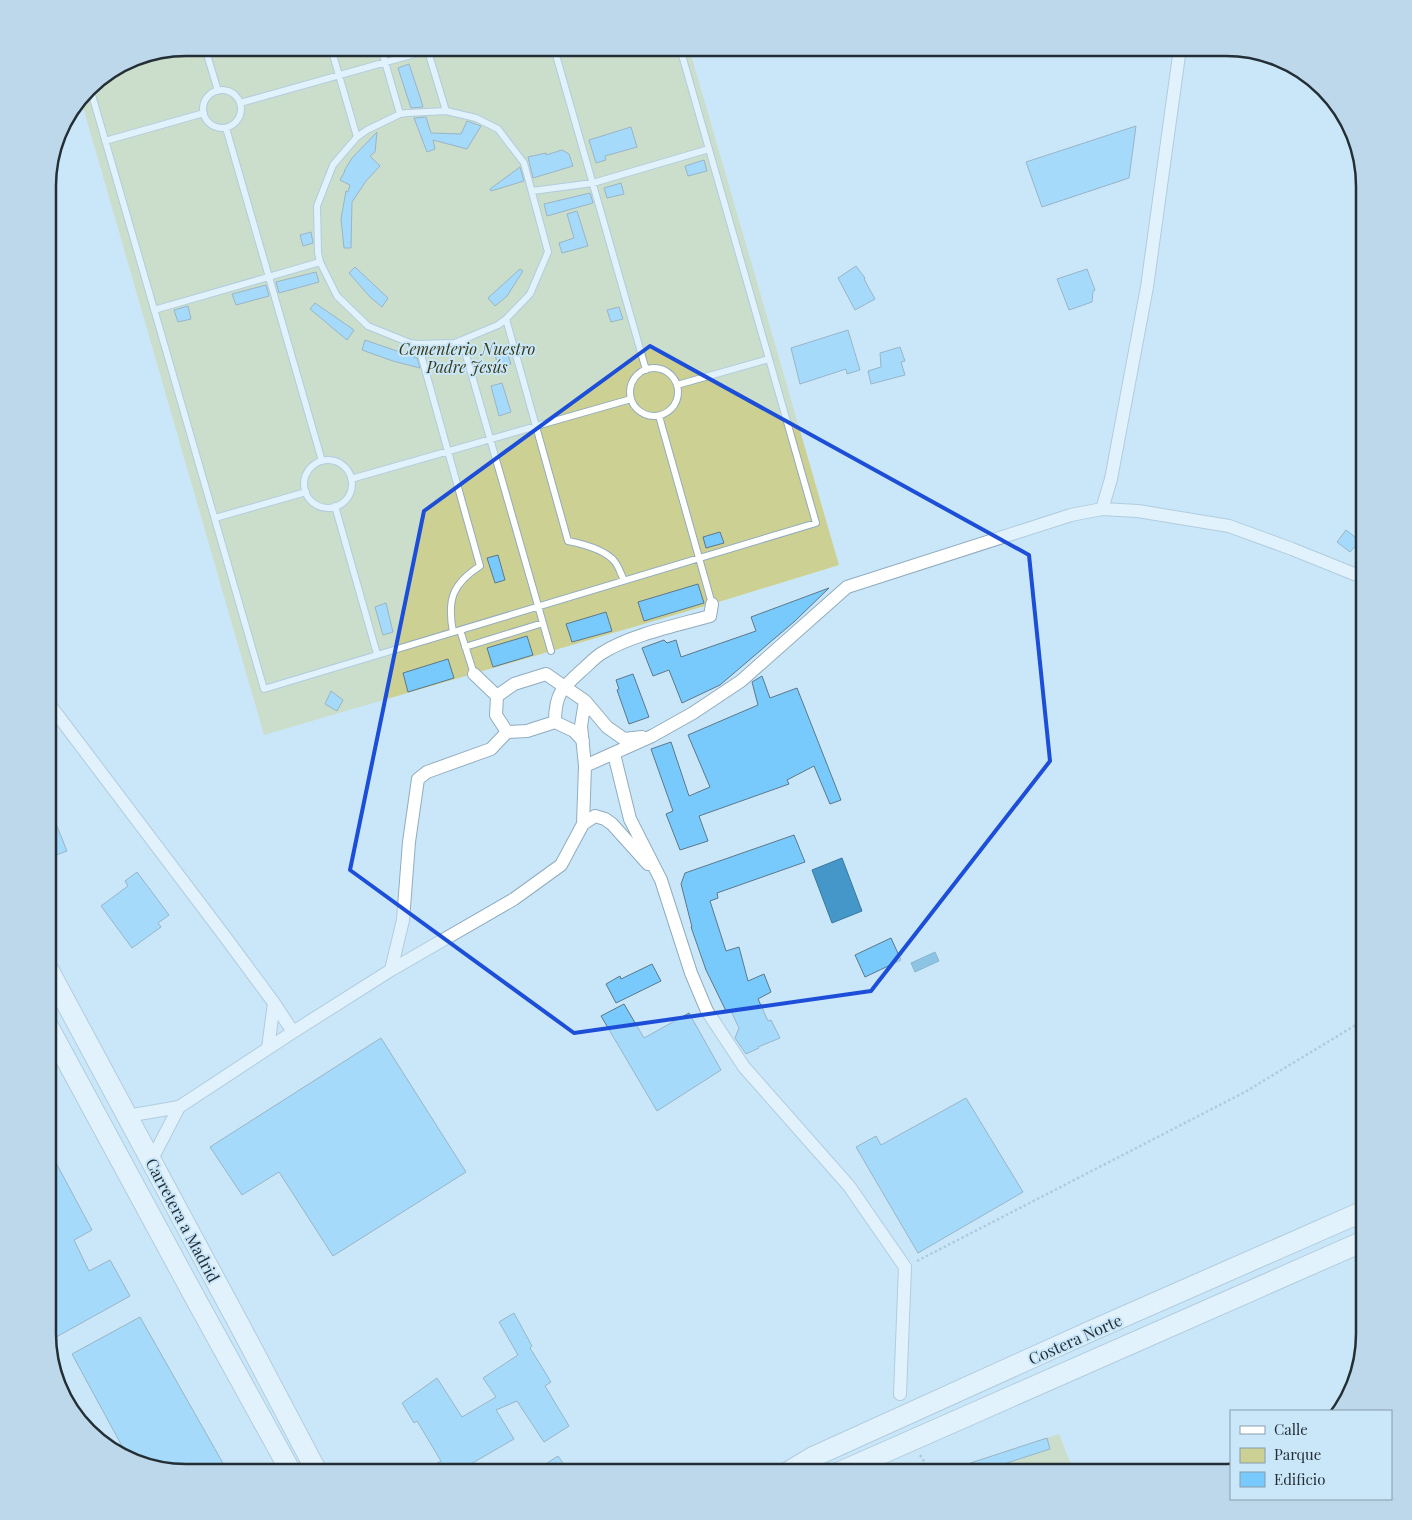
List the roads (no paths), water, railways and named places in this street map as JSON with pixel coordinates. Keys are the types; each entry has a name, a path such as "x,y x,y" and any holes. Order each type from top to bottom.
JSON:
{"main road":[{"name":"Carretera a Madrid","path":"56,984 313,1464"},
{"name":"Carretera a Madrid","path":"56,1041 192,1294 288,1464"},
{"name":"Costera Norte","path":"801,1464 1091,1331 1356,1215"},
{"name":"Costera Norte","path":"858,1464 1356,1245"}],"street":[{"path":"1102,509 1111,479 1147,287 1179,57"},
{"path":"585,766 652,736 693,713 742,681 846,586 1071,515 1102,509 1138,511 1229,526 1356,575"},
{"path":"555,722 555,709 564,685 601,653 630,640 710,616 712,604"},
{"path":"474,674 497,696 496,715 507,732"},
{"path":"497,696 514,684 546,674 585,701 607,727 624,739 652,736"},
{"path":"127,1116 179,1106 391,970 514,899 561,865 583,824 585,766 581,726 585,701"},
{"path":"57,714 274,1003 293,1032"},
{"path":"391,970 403,920 409,842 418,779 427,772 491,749 507,732 527,731 555,722 574,731 583,742"},
{"path":"614,754 630,819 661,880 691,973 707,1011 744,1067 850,1186 905,1267 900,1394"},
{"path":"583,824 595,816 605,819 612,824 661,880"},
{"path":"268,1048 274,1003"},
{"path":"151,1162 179,1106"}],"lane":[{"path":"207,56 218,91"},
{"path":"333,56 357,137"},
{"path":"383,56 400,114"},
{"path":"240,103 404,56"},
{"path":"430,56 446,111"},
{"path":"556,56 646,370"},
{"path":"92,96 264,689 816,523 682,56"},
{"path":"218,91 233,94 240,103 240,115 232,125 226,128 216,127 205,118 203,107 208,97 218,91"},
{"path":"446,111 476,118 498,129 524,163 548,252 530,294 506,320 455,343 410,343 368,326 337,296 320,262 318,253 317,206 333,165 357,137 400,114 446,111"},
{"path":"105,141 204,113"},
{"path":"226,128 322,461"},
{"path":"532,191 593,182 708,149"},
{"path":"154,310 320,262"},
{"path":"506,320 568,541 587,545 605,554 615,561 624,580"},
{"path":"462,341 551,651"},
{"path":"418,344 480,566 467,575 456,588 451,601 450,613 465,647 474,674"},
{"path":"677,386 769,359"},
{"path":"654,368 668,373 677,386 676,401 666,413 659,416 652,416 639,411 631,399 631,385 640,373 646,370 654,368"},
{"path":"351,479 631,399"},
{"path":"659,416 712,604"},
{"path":"330,460 344,466 349,472 351,479 352,486 346,499 335,506 320,506 314,503 309,498 304,484 305,476 314,464 330,460"},
{"path":"214,518 306,492"},
{"path":"335,506 378,654"},
{"path":"465,647 543,623"}],"water":[{"path":"842,858 862,911 832,923 812,870"},
{"path":"935,952 939,961 915,972 911,963"}],"park label":[{"name":"Cementerio Nuestro Padre Jesús","path":"467,357"}]}
